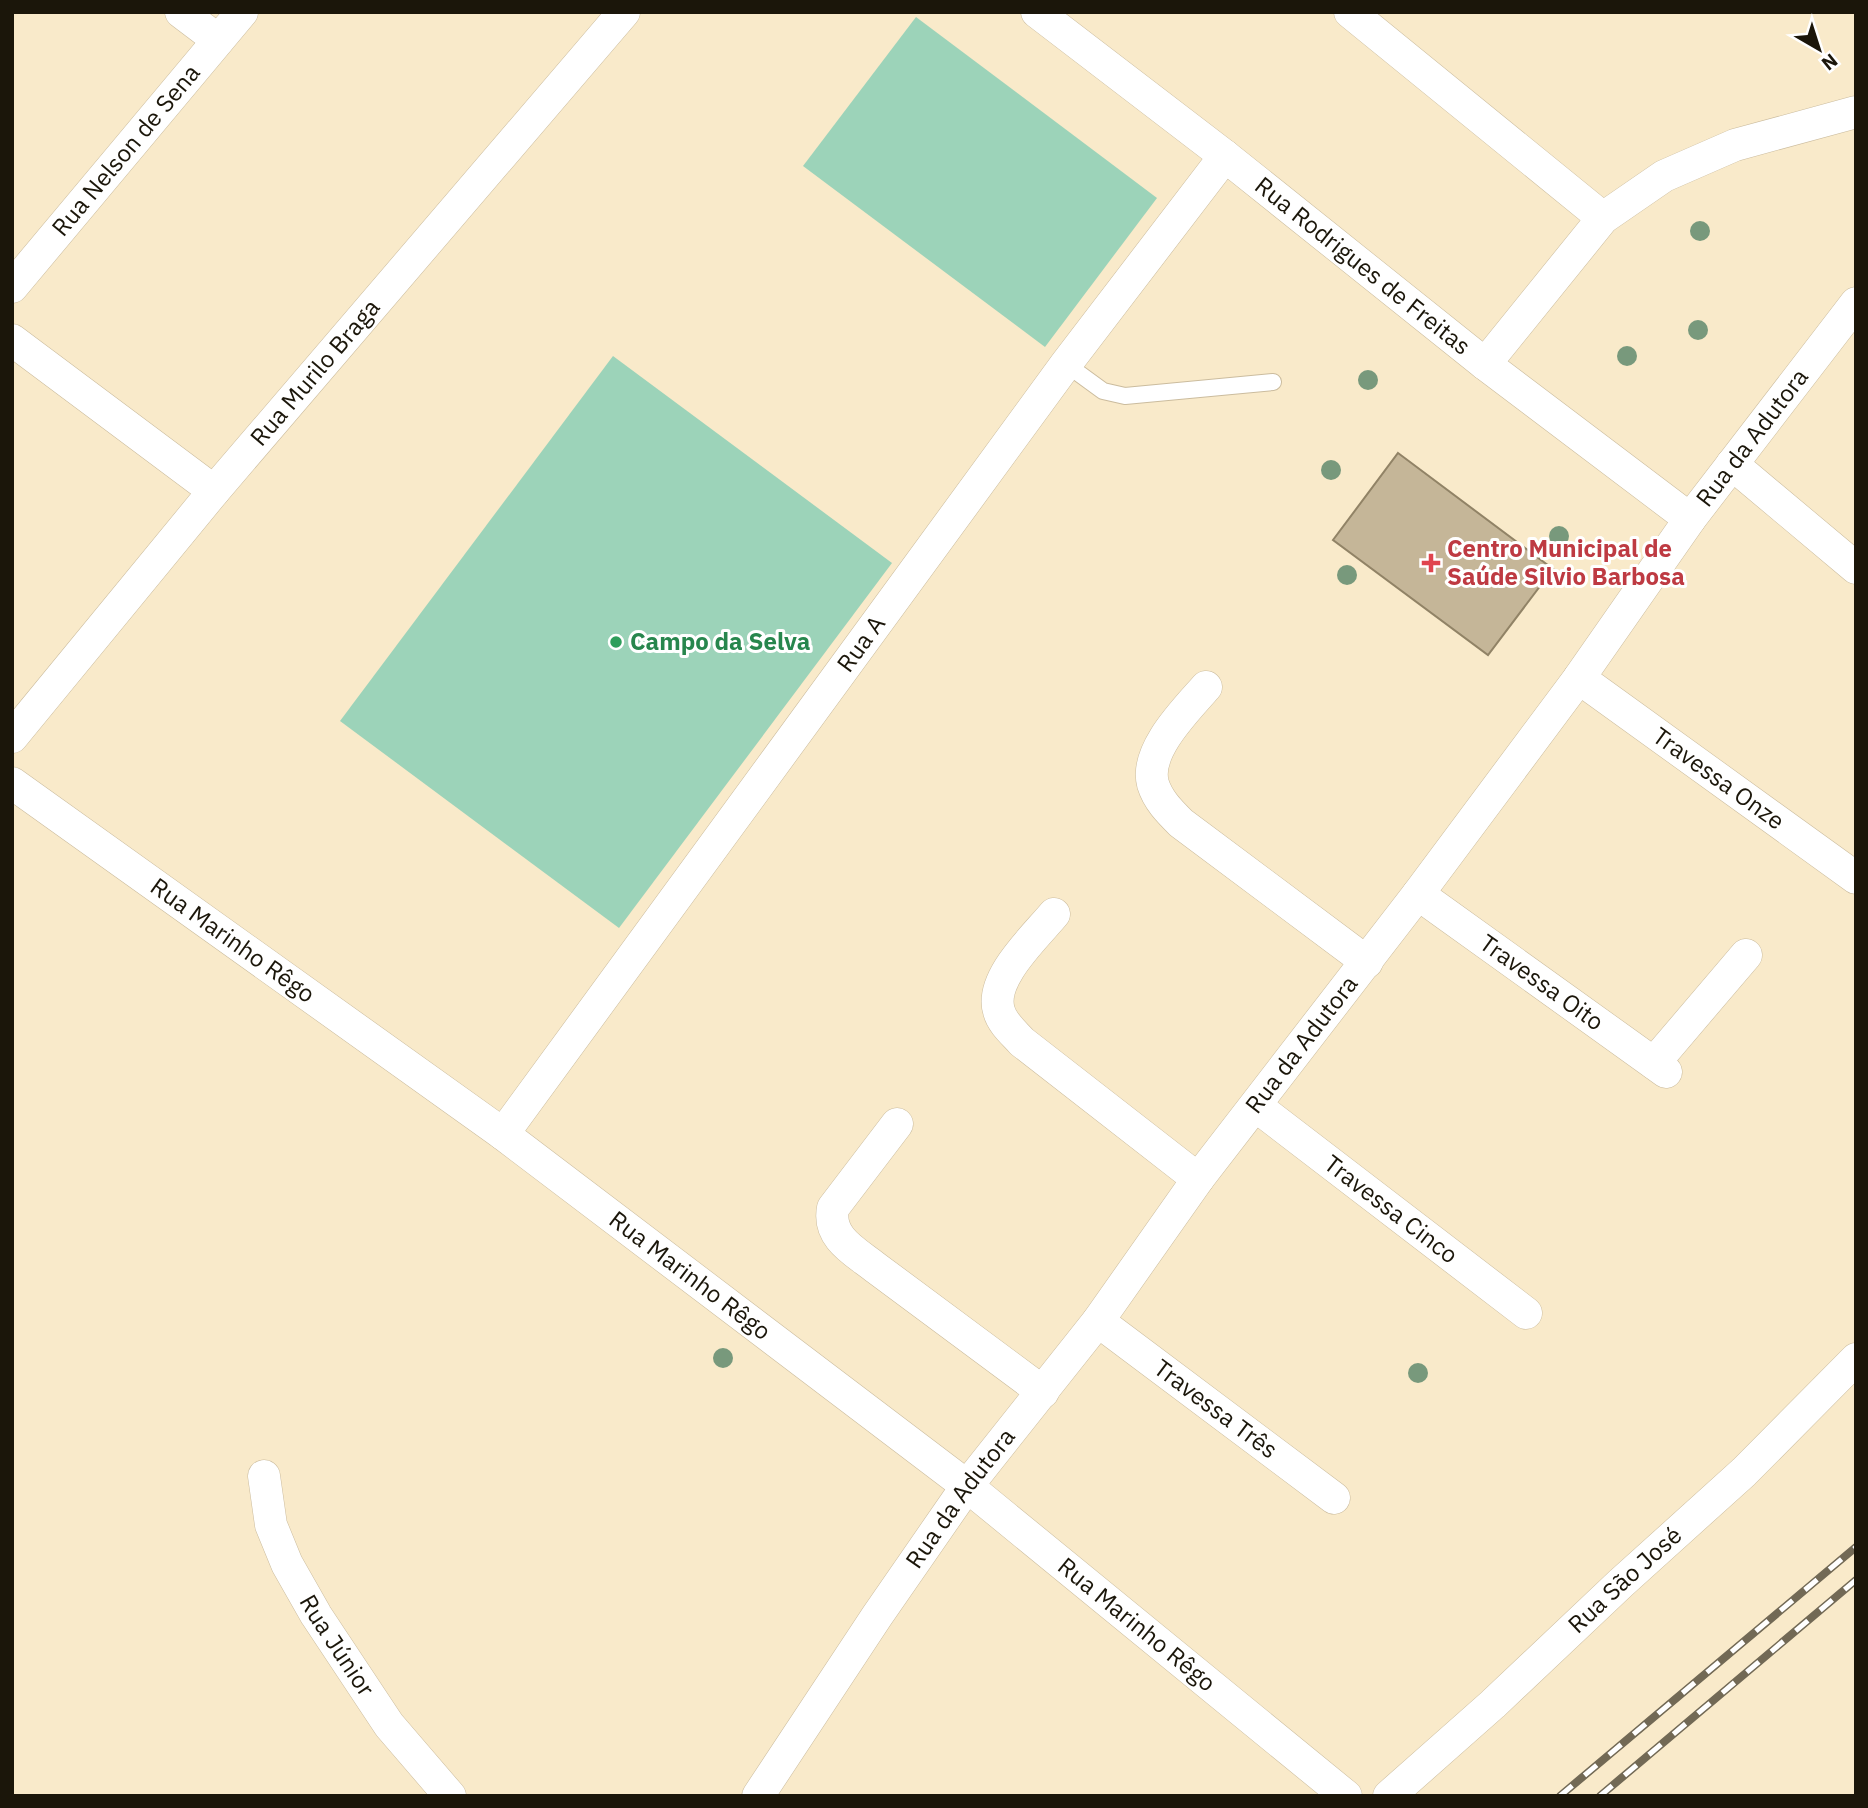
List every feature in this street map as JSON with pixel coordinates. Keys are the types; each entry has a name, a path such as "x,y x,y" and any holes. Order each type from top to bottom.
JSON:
{"street":[{"path":"181,12 218,40"},
{"name":"Rua Nelson de Sena","path":"12,287 242,12"},
{"name":"Rua Murilo Braga","path":"12,737 214,492 624,12"},
{"name":"Rua Rodrigues de Freitas","path":"1037,12 1225,156 1485,364 1690,519"},
{"path":"1350,12 1603,218"},
{"path":"1485,364 1603,218 1664,176 1735,145 1856,111"},
{"name":"Rua A","path":"503,1134 1066,364 1225,156"},
{"name":"Rua da Adutora","path":"758,1796 967,1486 1098,1321 1198,1179 1367,962 1579,678 1690,519 1856,303"},
{"path":"12,340 214,492"},
{"path":"1732,464 1856,568"},
{"name":"Travessa Onze","path":"1579,678 1852,867"},
{"path":"1206,687 1168,732 1153,761 1152,781 1158,796 1181,823 1367,962"},
{"name":"Rua Marinho Rêgo","path":"12,783 503,1134 967,1486 1346,1796"},
{"name":"Travessa Oito","path":"1418,894 1660,1068 1746,955"},
{"path":"1054,914 1000,984 997,1001 999,1014 1022,1042 1198,1179"},
{"name":"Travessa Cinco","path":"1256,1105 1526,1313"},
{"path":"897,1124 833,1208 830,1220 833,1230 876,1268 1043,1392"},
{"name":"Travessa Três","path":"1098,1321 1334,1497"},
{"name":"Rua São José","path":"1389,1796 1493,1704 1744,1472 1856,1359"},
{"name":"Rua Júnior","path":"264,1476 271,1525 287,1564 316,1615 388,1725 450,1796"}],"lane":[{"path":"1066,364 1103,391 1125,396 1273,382"}],"green space":[{"path":"916,17 1157,198 1045,347 803,166"},
{"name":"Campo da Selva","path":"613,356 892,563 619,928 340,721"}],"building":[{"path":"1398,453 1553,569 1488,655 1333,540"}],"railway":[{"path":"1560,1796 1856,1547"},
{"path":"1600,1796 1856,1580"}],"place":[{"name":"Centro Municipal de Saúde Silvio Barbosa","path":"1431,563"},
{"name":"Campo da Selva","path":"616,642"}]}
